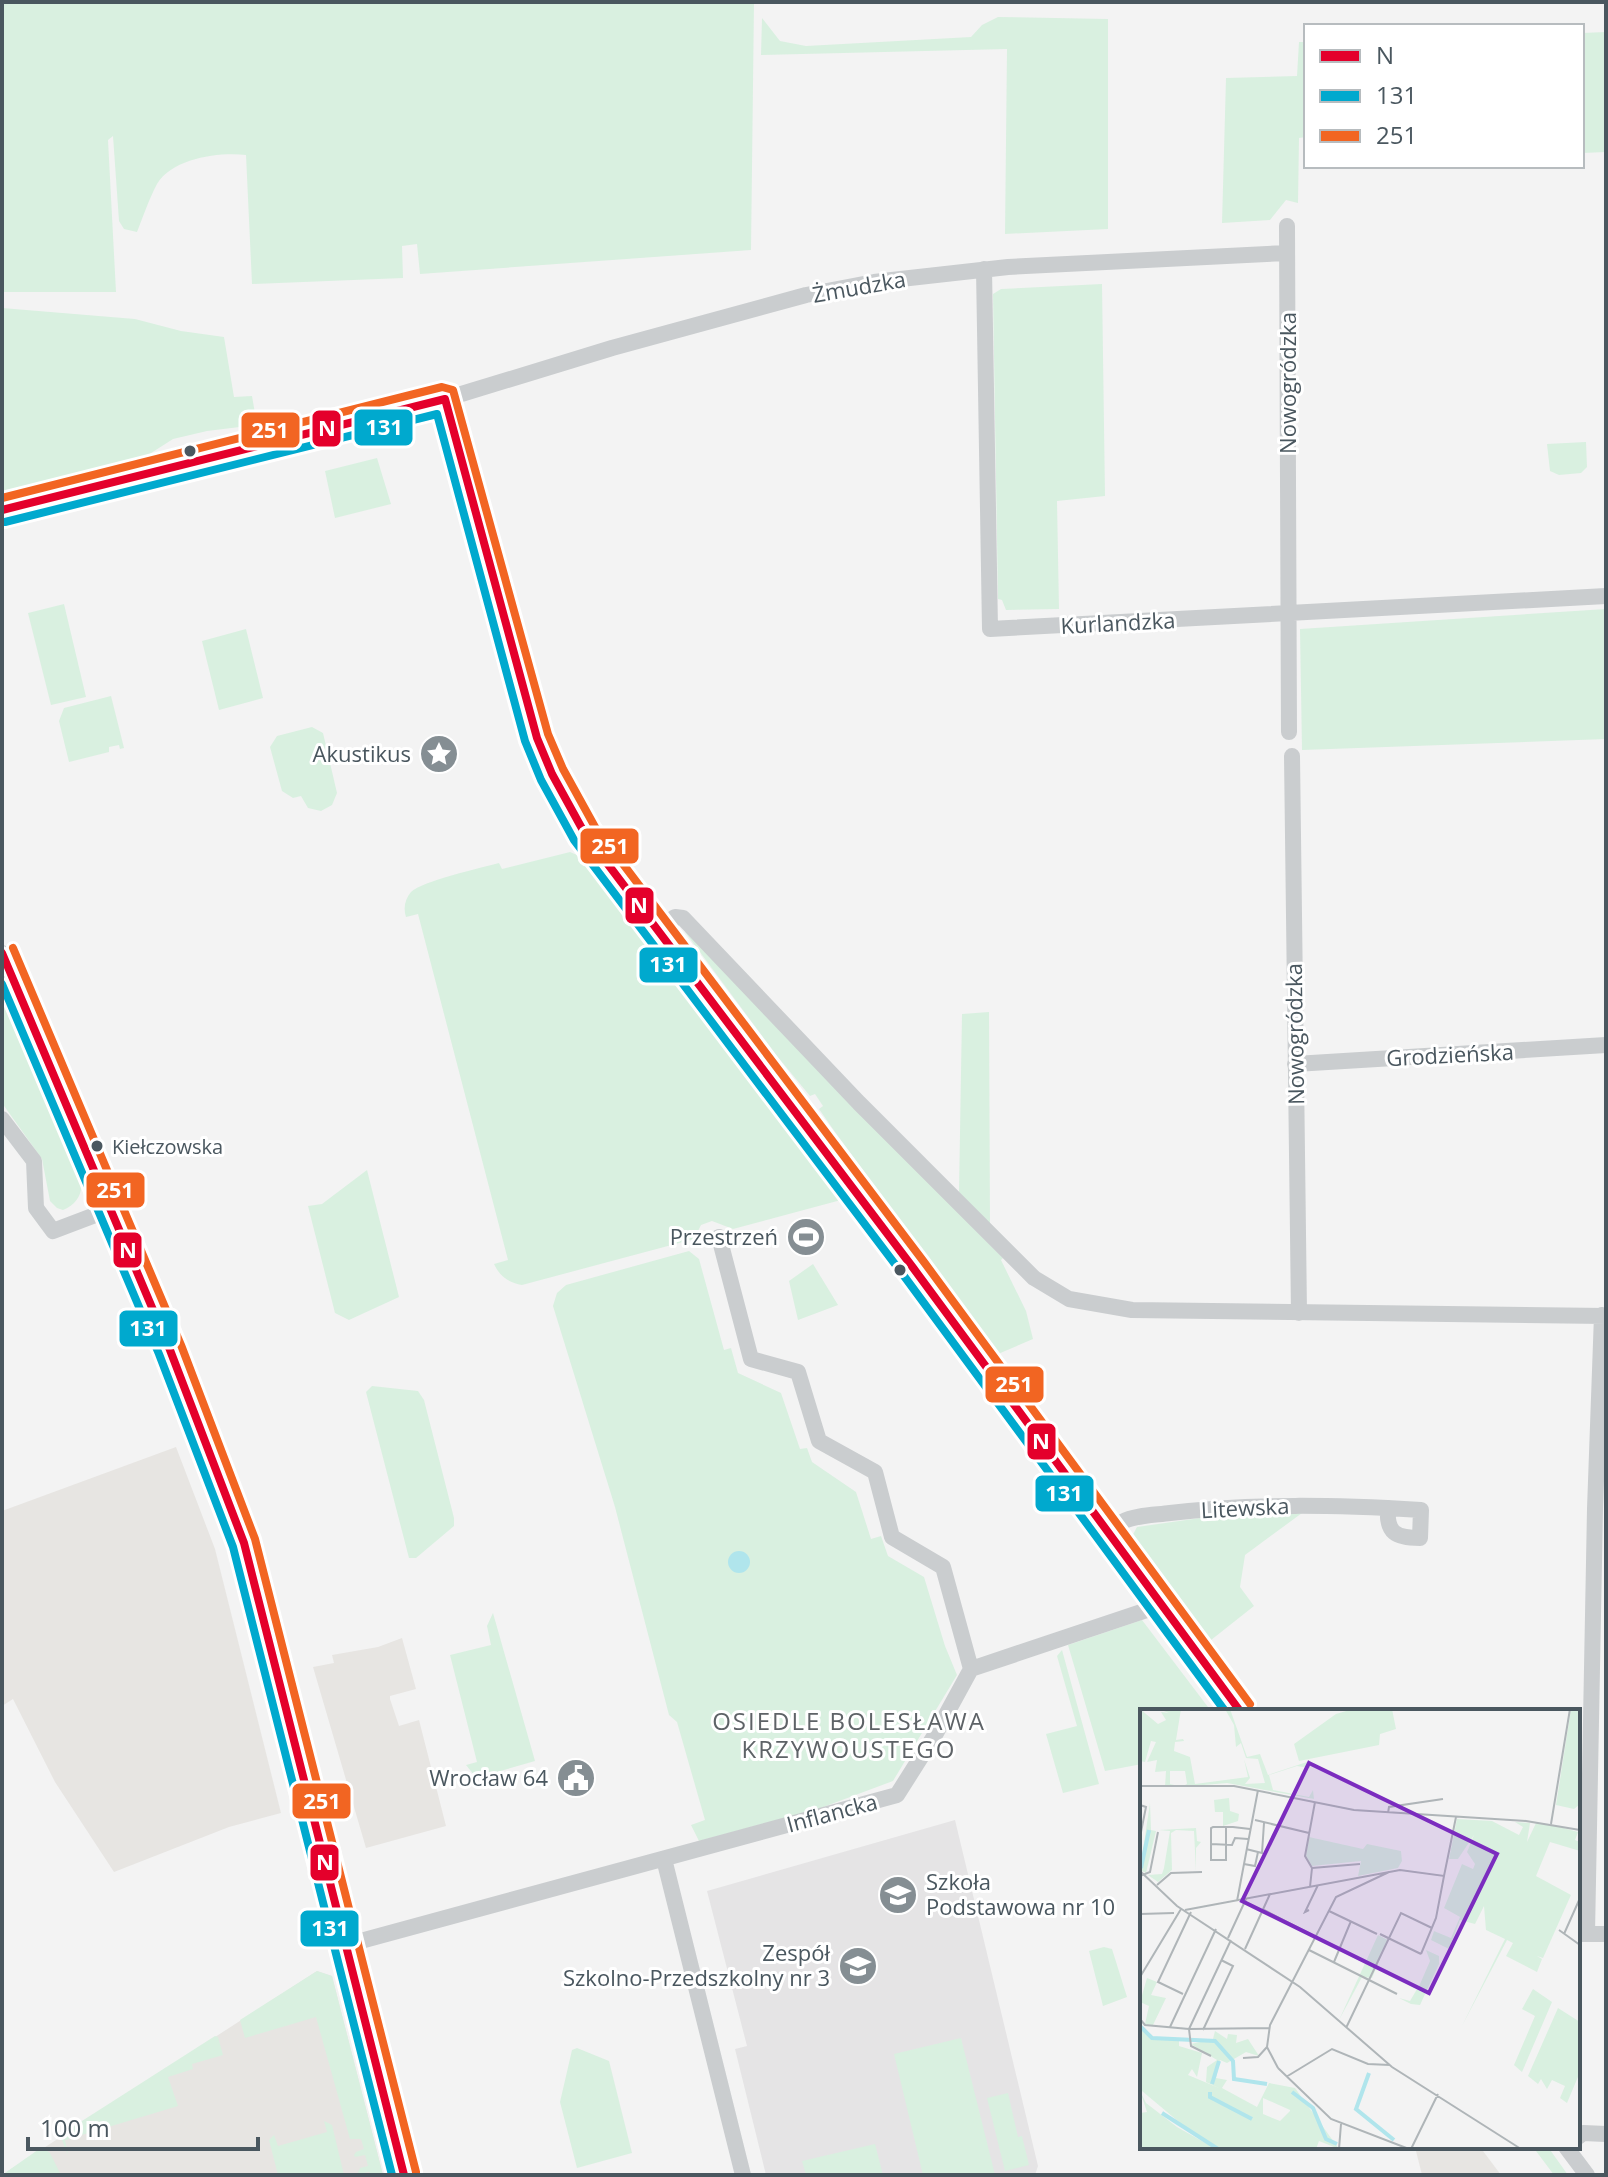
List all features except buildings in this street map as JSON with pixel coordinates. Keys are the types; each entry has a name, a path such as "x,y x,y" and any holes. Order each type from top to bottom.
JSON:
{"street":[{"name":"Nowogródzka","path":"1287,226 1289,732"},
{"name":"Żmudzka","path":"2,510 445,399 612,348 806,295 874,282 984,269 1287,253"},
{"name":"Kurlandzka","path":"984,269 990,629 1606,596"},
{"path":"445,399 537,738 557,784 585,834 914,1269 1239,1709"},
{"name":"Nowogródzka","path":"1292,756 1299,1313"},
{"path":"657,930 675,917 683,918 849,1092 1034,1278 1063,1297 1132,1310 1604,1316 1582,1934 1606,1934"},
{"path":"2,953 170,1350 244,1543 404,2175"},
{"name":"Grodzieńska","path":"1295,1064 1606,1045"},
{"path":"2,1119 34,1161 36,1208 53,1231 111,1209"},
{"path":"719,1237 751,1359 798,1372 819,1441 875,1472 892,1537 943,1567 971,1669 1150,1609 1159,1602"},
{"name":"Litewska","path":"1107,1533 1124,1520 1229,1506 1388,1508"},
{"name":"Inflancka","path":"346,1945 897,1795 971,1669"},
{"path":"664,1859 743,2175"},
{"path":"1580,2135 1606,2134"},
{"path":"1568,2149 1587,2175"}],"shaded area":[{"path":"176,1447 215,1549 281,1813 229,1827 114,1872 55,1782 13,1699 2,1706 2,1511"},
{"path":"402,1638 416,1689 390,1696 390,1699 399,1726 419,1720 446,1826 366,1848 313,1667 334,1663 332,1655 378,1647"},
{"name":"Zespół Szkolno-Przedszkolny nr 3","path":"955,1820 1038,2166 1035,2175 766,2175 735,2049 747,2046 707,1891"},
{"path":"317,1971 332,1976 383,2175 2,2175"},
{"path":"1416,2149 1482,2149 1501,2175 1422,2175"}],"green space":[{"path":"2,2 754,2 751,250 420,274 417,244 402,246 403,278 252,284 246,155 197,159 164,175 157,184 137,232 124,229 119,221 113,136 108,140 116,292 2,292"},
{"path":"998,17 1108,19 1108,229 1005,234 1007,49 761,55 762,18 780,41 806,46 971,37 982,25"},
{"path":"1606,32 1606,152 1584,153 1584,33"},
{"path":"1299,42 1304,42 1304,137 1299,138 1298,203 1286,200 1270,220 1222,223 1226,78 1297,76"},
{"path":"1102,284 1105,496 1057,501 1059,609 1006,610 1002,600 998,599 993,294 1001,289"},
{"path":"2,308 135,319 181,331 224,337 234,397 252,396 257,425 173,439 148,455 2,494"},
{"path":"1586,442 1587,467 1581,473 1559,475 1550,471 1547,444"},
{"path":"377,458 391,504 335,518 325,471"},
{"path":"64,604 86,697 51,705 28,613"},
{"path":"1606,609 1606,739 1302,750 1300,629"},
{"path":"246,629 263,698 219,710 202,641"},
{"path":"111,696 124,748 120,749 119,745 109,747 109,752 69,762 59,721 64,708"},
{"path":"312,727 323,733 337,793 332,805 321,811 308,808 301,796 293,798 282,791 270,747 277,736"},
{"path":"570,852 584,858 841,1200 733,1229 712,1221 701,1225 694,1239 522,1285 502,1276 494,1264 508,1260 418,914 406,917 405,904 411,892 439,879 499,863 502,869"},
{"path":"685,932 696,936 814,1064 1003,1258 1001,1260 1026,1311 1033,1339 998,1354 835,1132 819,1109 823,1106 815,1094 810,1096 777,1056"},
{"path":"2,1000 22,1048 27,1047 39,1066 81,1182 77,1199 63,1210 50,1201 42,1159 2,1103"},
{"path":"989,1012 990,1227 959,1192 962,1014"},
{"path":"367,1170 399,1297 349,1320 335,1313 308,1206 322,1204"},
{"path":"689,1251 699,1259 724,1350 731,1348 738,1373 781,1393 800,1449 807,1448 812,1462 856,1492 871,1539 881,1536 888,1556 924,1577 957,1675 893,1781 818,1809 699,1841 691,1825 705,1820 677,1722 669,1715 615,1507 553,1306 557,1293 566,1285"},
{"path":"813,1264 838,1305 798,1320 789,1281"},
{"path":"372,1386 418,1391 424,1400 454,1526 416,1558 409,1558 366,1392"},
{"path":"1302,1513 1245,1555 1240,1587 1254,1606 1206,1644 1130,1540 1137,1527 1228,1514"},
{"path":"493,1613 535,1761 480,1777 466,1765 477,1762 450,1655 491,1645 487,1626"},
{"path":"1142,1620 1209,1709 1140,1709 1140,1764 1105,1771 1068,1645"},
{"path":"1062,1650 1099,1784 1063,1793 1046,1734 1077,1726 1057,1656"},
{"path":"1104,1947 1112,1949 1127,1997 1103,2006 1089,1951"},
{"path":"317,1971 332,1976 383,2175 358,2172 360,2168 368,2166 365,2155 354,2155 364,2149 361,2139 350,2139 316,2017 245,2038 240,2020"},
{"path":"215,2036 223,2055 192,2064 193,2069 168,2077 178,2106 65,2140 68,2155 60,2135"},
{"path":"961,2038 995,2175 923,2175 894,2054"},
{"path":"577,2048 609,2061 632,2153 577,2168 560,2102 572,2050"},
{"path":"1008,2093 1018,2137 1022,2136 1029,2165 1005,2171 987,2098"},
{"path":"324,2121 332,2125 344,2175 278,2175 269,2140 274,2135 278,2146 327,2132"},
{"path":"875,2144 883,2175 806,2175 802,2161"},
{"path":"42,2147 50,2153 61,2175 2,2175"},
{"path":"1534,2149 1549,2149 1568,2175 1554,2175"}],"water":[{"path":"739,1551 747,1554 750,1562 747,1570 739,1573 731,1570 728,1562 731,1554"}],"waterway":[{"path":"340,1981 388,2175"}],"transit line":[{"name":"251","path":"2,498 442,387 453,390 548,734 595,827 924,1262 1250,1704"},
{"name":"N","path":"2,510 445,399 537,738 552,774 585,834 914,1269 1239,1709"},
{"name":"131","path":"5,522 437,414 525,741 541,780 574,840 904,1276 1224,1709"},
{"name":"251","path":"13,948 181,1345 255,1539 416,2172"},
{"name":"N","path":"2,953 170,1350 244,1543 404,2175"},
{"name":"131","path":"2,984 159,1354 233,1547 392,2175"}],"place":[{"name":"Akustikus","path":"439,754"},
{"name":"Kiełczowska","path":"97,1146"},
{"name":"Przestrzeń","path":"806,1237"},
{"name":"Wrocław 64","path":"576,1778"},
{"name":"Szkoła Podstawowa nr 10","path":"898,1895"},
{"name":"Zespół Szkolno-Przedszkolny nr 3","path":"858,1966"}],"district":[{"name":"OSIEDLE BOLESŁAWA KRZYWOUSTEGO","path":"849,1736"}]}
